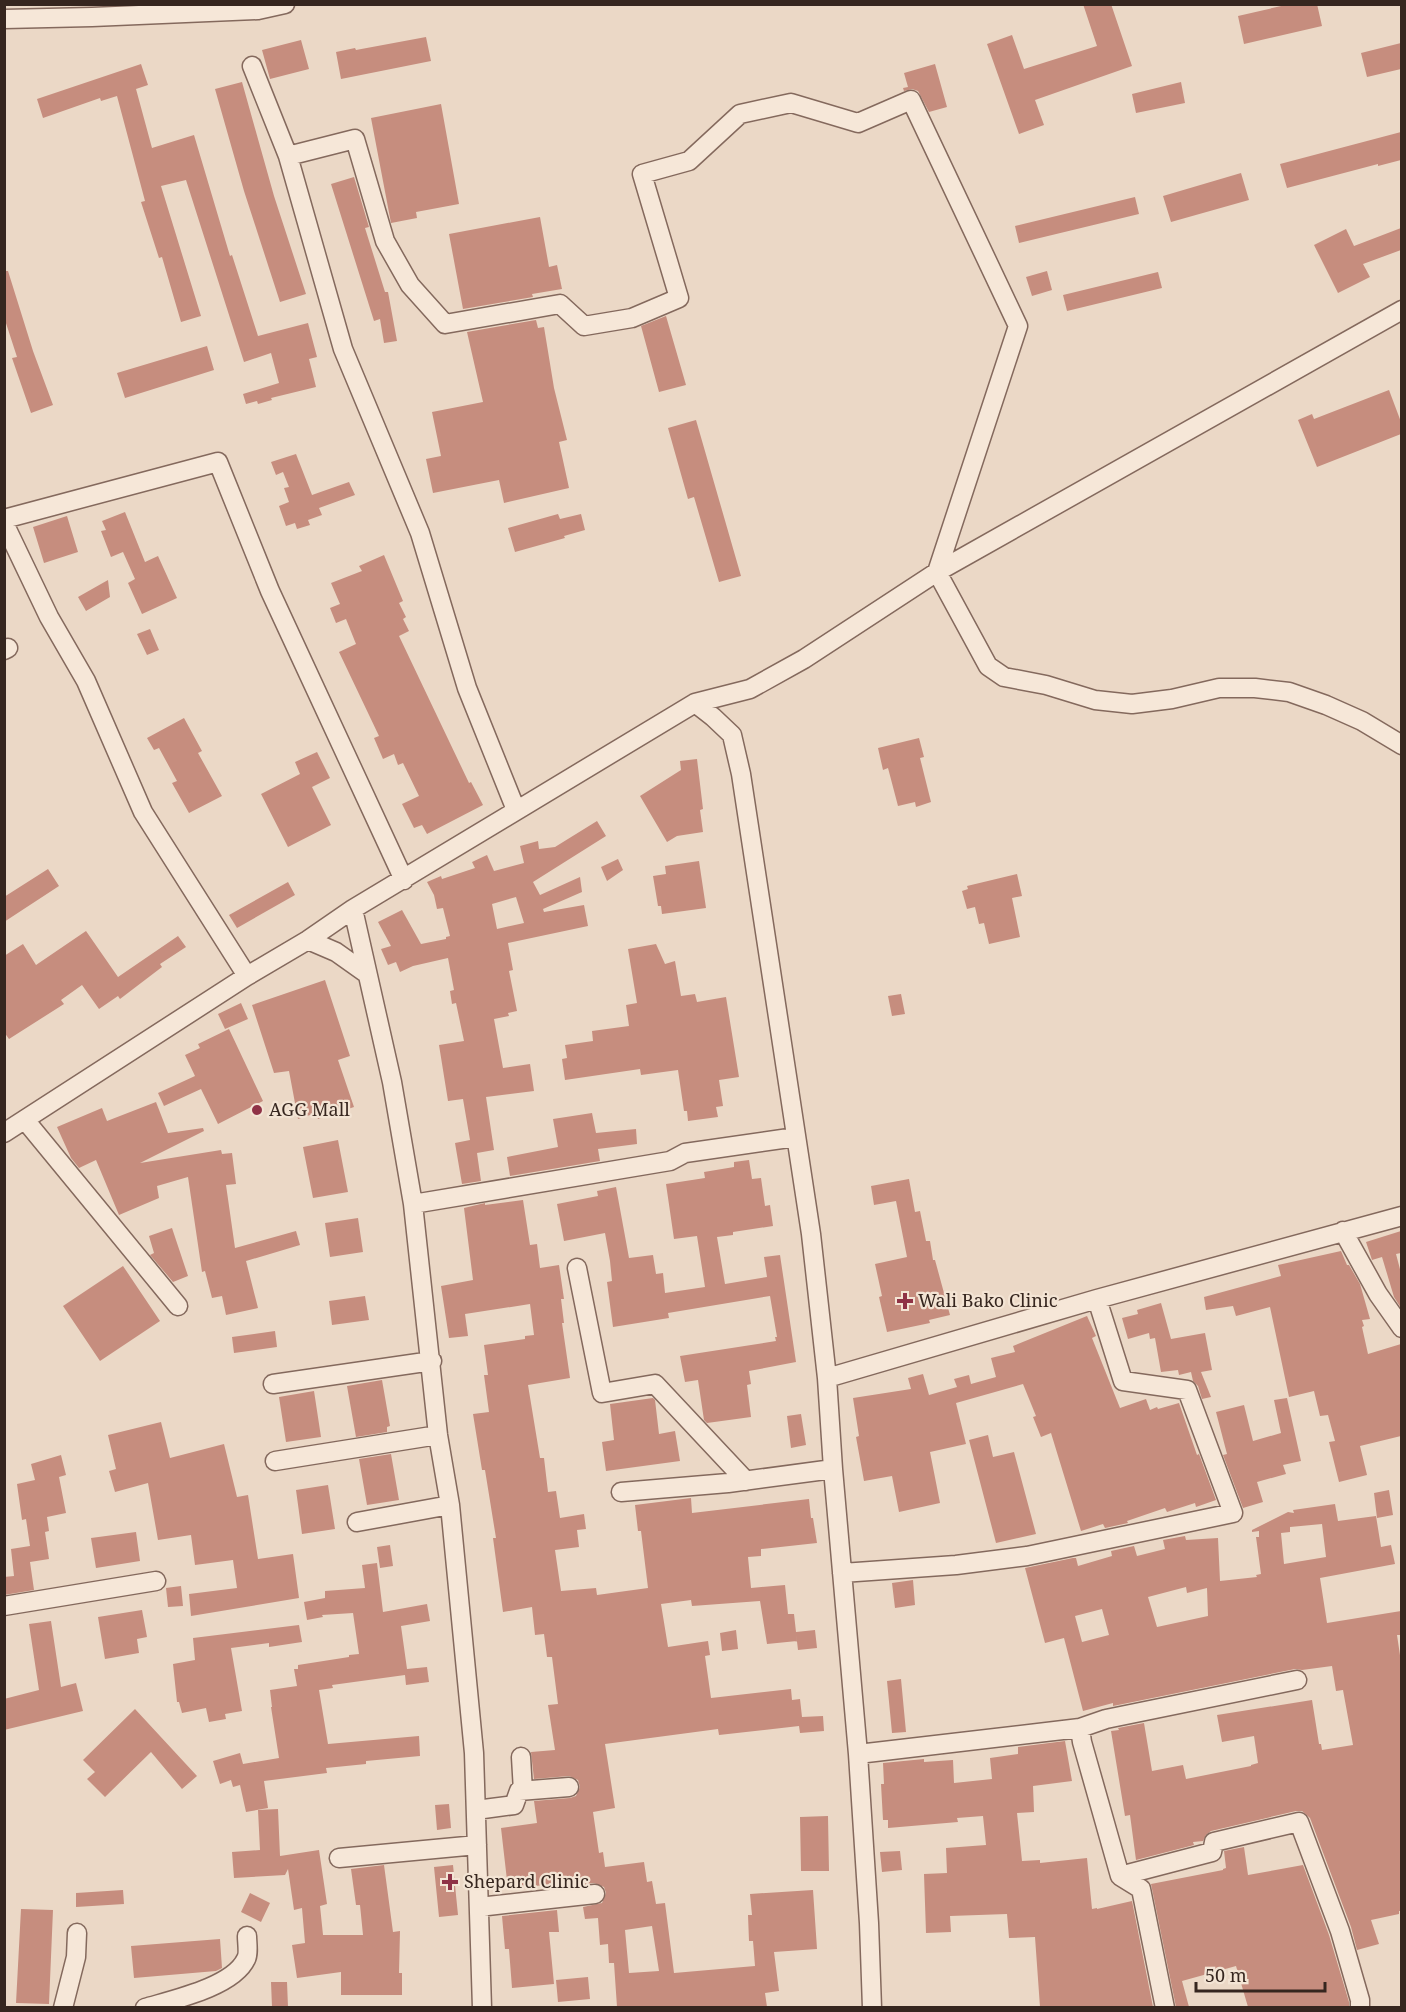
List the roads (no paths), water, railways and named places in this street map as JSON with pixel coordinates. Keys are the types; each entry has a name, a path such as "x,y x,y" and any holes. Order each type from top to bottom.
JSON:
{"street":[{"path":"4,19 258,10 285,4"},
{"path":"252,66 288,156 343,349 420,533 467,688 516,810"},
{"path":"288,156 355,139 385,241 410,285 446,324 560,304 584,326 632,318 679,298 642,174 689,161 740,114 792,103 858,123 911,100 1018,326 937,572 988,666 1004,677 1046,685 1095,700 1132,704 1172,699 1219,688 1255,688 1288,692 1326,705 1362,722 1401,745"},
{"path":"4,1133 353,909 695,703 750,689 804,659 937,572 1401,310"},
{"path":"246,976 143,812 86,681 49,617 4,521 218,462 270,591 404,879"},
{"path":"695,703 732,735 742,785 811,1234 827,1378 858,1754 872,2007"},
{"path":"353,909 392,1082 413,1204 432,1361 438,1435 450,1505 474,1753 482,2007"},
{"path":"308,940 336,952 367,974"},
{"path":"25,1120 178,1306"},
{"path":"413,1204 670,1161 685,1153 796,1137"},
{"path":"827,1378 1097,1299 1401,1216"},
{"path":"1343,1231 1378,1294 1401,1328"},
{"path":"577,1268 602,1393 655,1384 746,1481"},
{"path":"842,1573 956,1565 1027,1556 1233,1513 1187,1390 1123,1381 1097,1299"},
{"path":"273,1384 432,1361"},
{"path":"275,1461 438,1435"},
{"path":"621,1492 746,1481 833,1469"},
{"path":"357,1522 450,1505"},
{"path":"4,1606 156,1581"},
{"path":"858,1754 1080,1728 1106,1719 1297,1680"},
{"path":"1080,1728 1120,1876 1141,1890 1166,2007"},
{"path":"521,1757 524,1791"},
{"path":"476,1810 513,1804 519,1791 569,1787"},
{"path":"1120,1876 1212,1852 1214,1842 1299,1822 1340,1931 1360,2000 1359,2007"},
{"path":"339,1858 477,1845"},
{"path":"479,1907 595,1894"},
{"path":"63,2007 76,1957 77,1933"},
{"path":"145,2007 200,1992 232,1976 247,1959 247,1936"}],"place":[{"name":"AGG Mall","path":"257,1110"},
{"name":"Wali Bako Clinic","path":"905,1301"},
{"name":"Shepard Clinic","path":"450,1882"}]}
